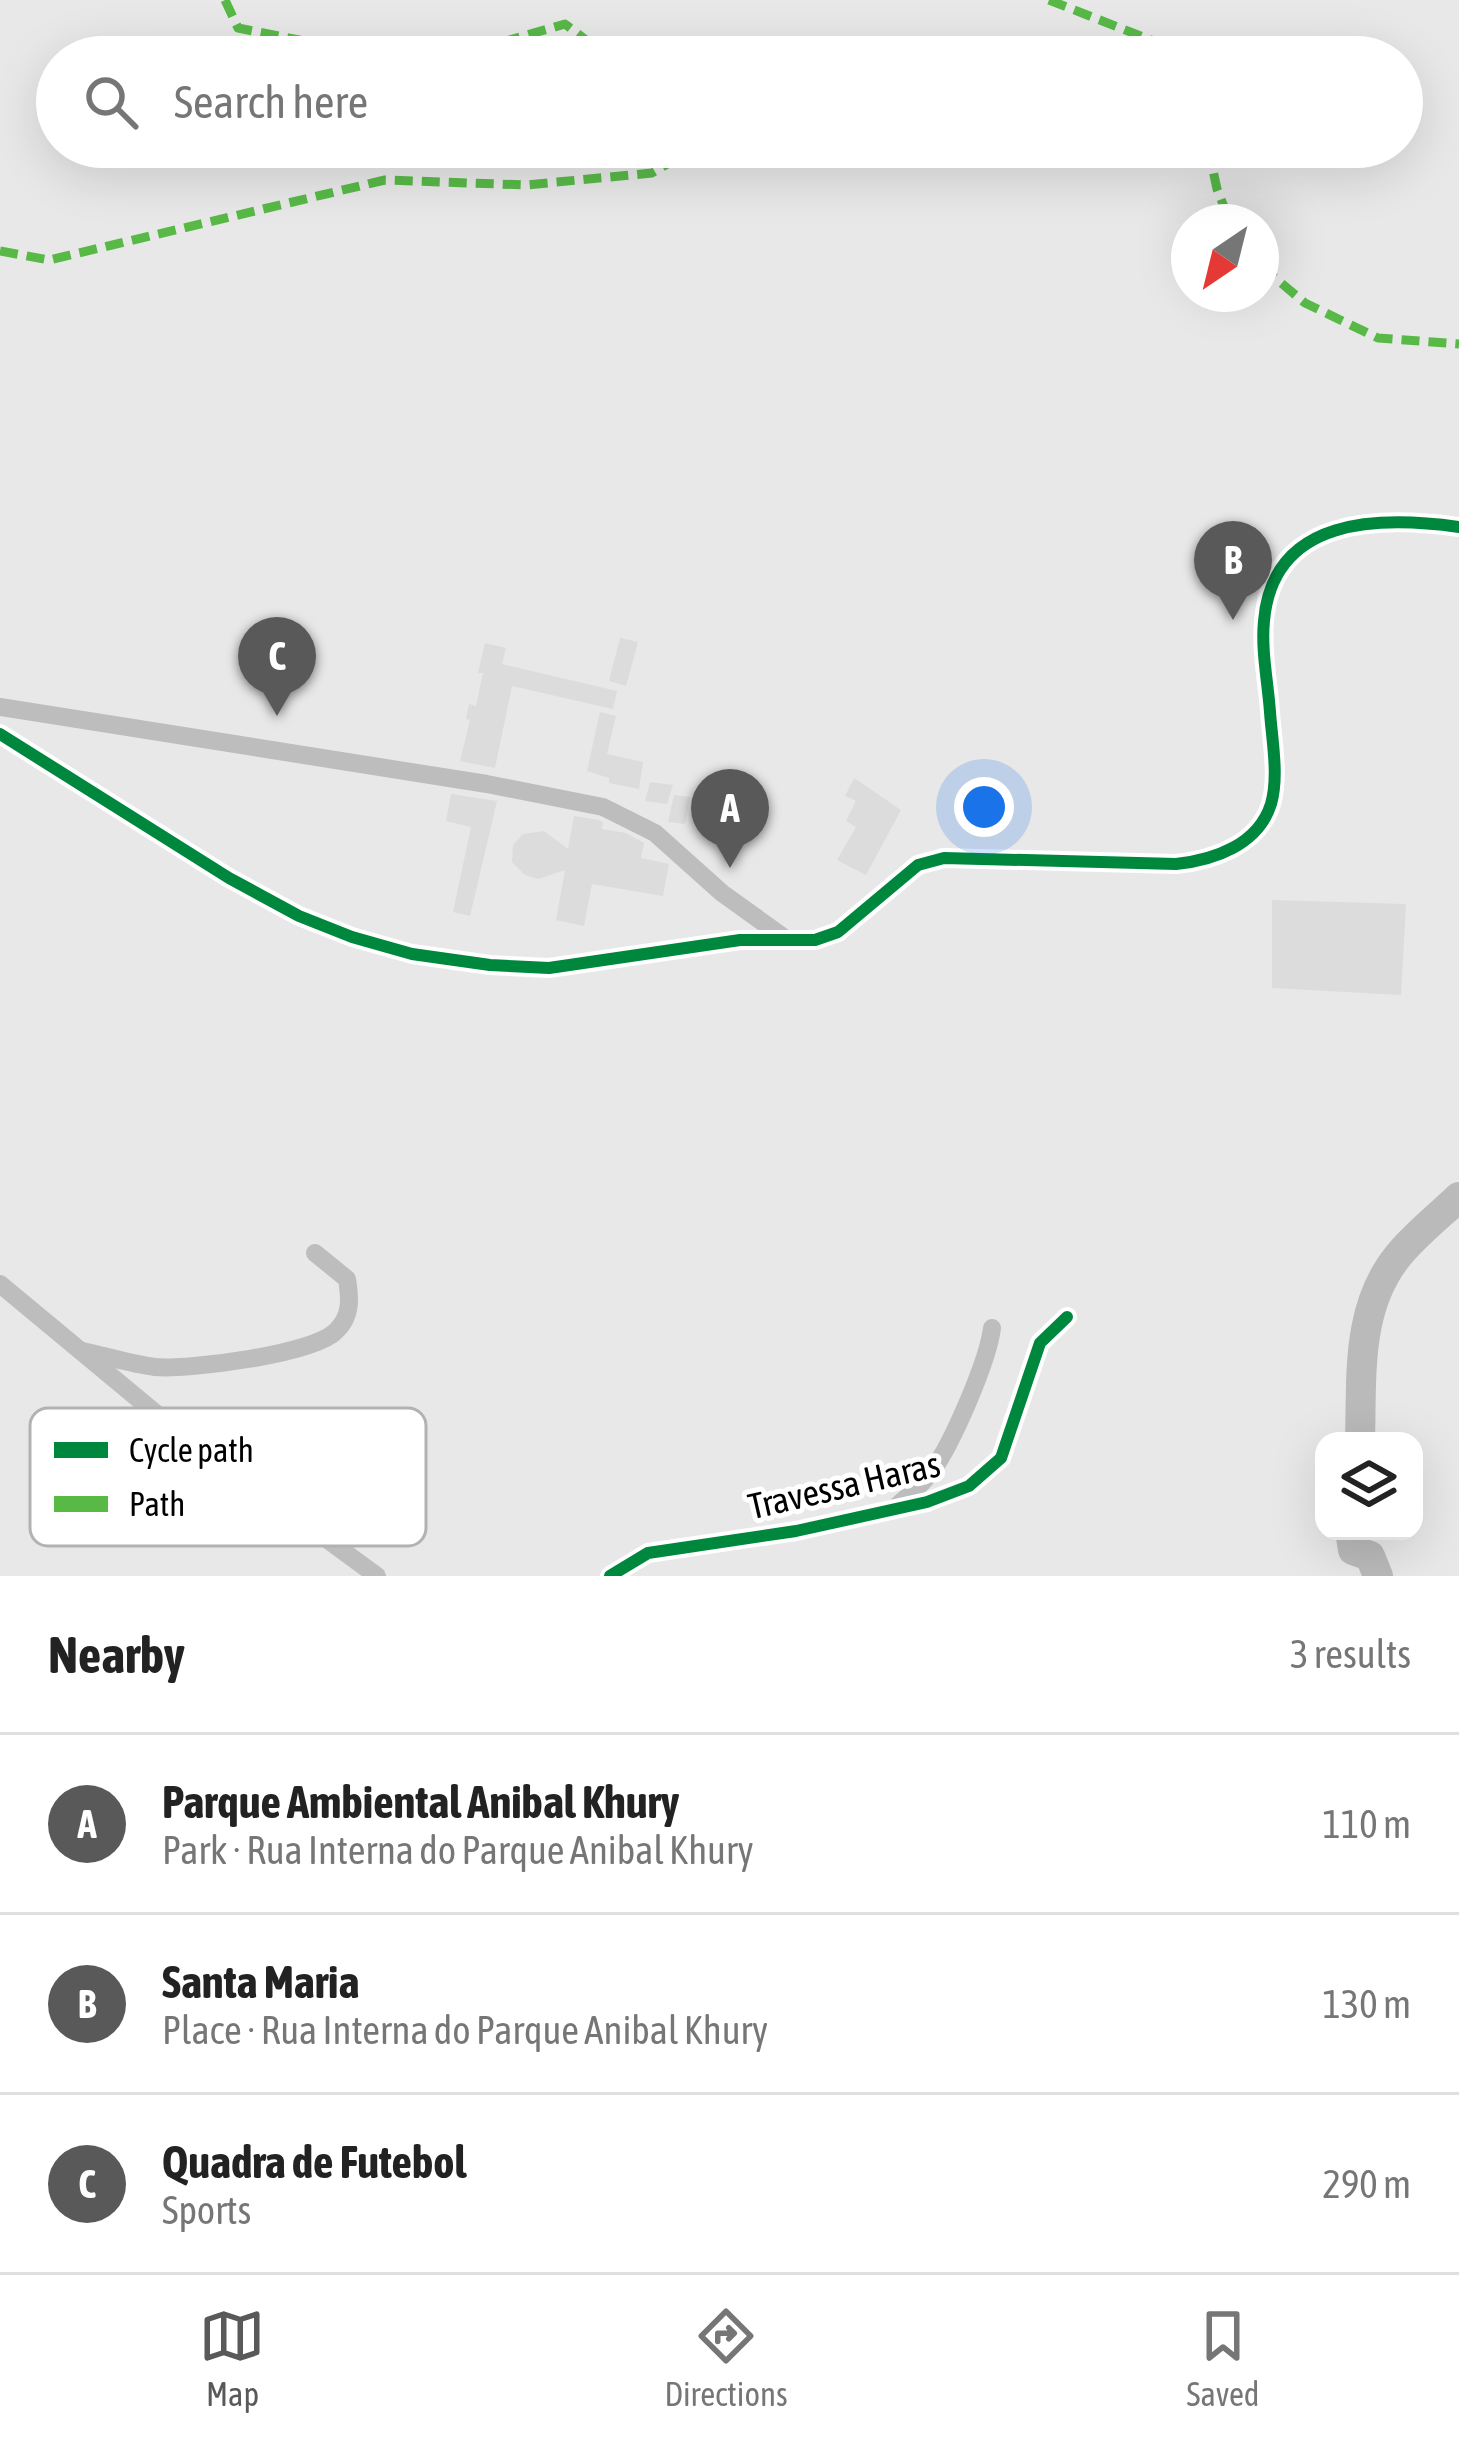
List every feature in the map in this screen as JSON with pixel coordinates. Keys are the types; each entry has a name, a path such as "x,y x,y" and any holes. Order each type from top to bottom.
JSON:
{"street":[{"path":"0,734 229,878 299,916 352,938 412,954 549,968 740,940 815,940 838,932 918,866 944,858 1176,864 1207,861 1233,848 1257,830 1271,803 1274,770 1264,621 1273,583 1293,556 1319,536 1352,524 1385,520 1459,527"},
{"path":"0,706 488,784 603,807 655,833 722,893 786,940"},
{"path":"82,1351 157,1367 299,1351 337,1330 348,1313 347,1279 315,1253"},
{"path":"0,1285 150,1408"},
{"name":"Travessa Haras","path":"610,1576 647,1553 777,1534 940,1498 969,1486 1001,1458 1040,1343 1066,1317"},
{"path":"895,1508 941,1456 980,1371 992,1328"},
{"path":"336,1546 377,1576"}],"shaded area":[{"path":"0,0 1459,0 1459,1576 0,1576"}],"building":[{"path":"620,638 638,642 626,686 609,681"},
{"path":"485,643 506,648 502,664 617,691 613,709 512,686 495,768 460,761 469,704 476,706 483,673 478,673"},
{"path":"600,712 616,716 607,754 643,762 639,789 609,783 609,778 587,771"},
{"path":"854,778 901,810 866,875 837,860 856,827 846,821 856,801 845,796"},
{"path":"650,782 673,785 667,804 645,801"},
{"path":"451,794 497,801 470,916 453,912 471,827 446,821"},
{"path":"674,795 690,797 685,824 668,822"},
{"path":"574,816 599,820 602,829 626,833 644,843 641,858 669,864 663,896 592,884 584,926 556,920 565,870 538,879 525,875 512,862 513,845 523,834 544,831 568,849"},
{"path":"1272,900 1406,904 1401,995 1272,988"}],"waterway":[{"path":"1360,1432 1364,1341 1376,1293 1403,1250 1459,1197"},
{"path":"1351,1540 1353,1550 1370,1556 1378,1576"}],"marked path":[{"path":"225,0 238,28 279,36"},
{"path":"1049,0 1141,36"},
{"path":"523,36 565,24 581,36"},
{"path":"0,251 49,260 385,180 526,185 652,173 660,168"},
{"path":"1212,168 1223,204"},
{"path":"1279,281 1305,303 1378,338 1459,344"}],"cycle path":[{"path":"0,734 229,878 299,916 412,954 549,968 740,940 815,940 838,932 918,865 944,858 1176,864 1233,848 1256,830 1271,804 1274,758 1263,632 1272,586 1287,560 1309,542 1365,524 1459,527"},
{"path":"610,1576 648,1553 796,1531 927,1502 969,1486 1001,1458 1040,1343 1067,1317"}],"place":[{"name":"Santa Maria","path":"1233,620"},
{"name":"Quadra de Futebol","path":"277,716"},
{"name":"Parque Ambiental Anibal Khury","path":"730,868"}]}
